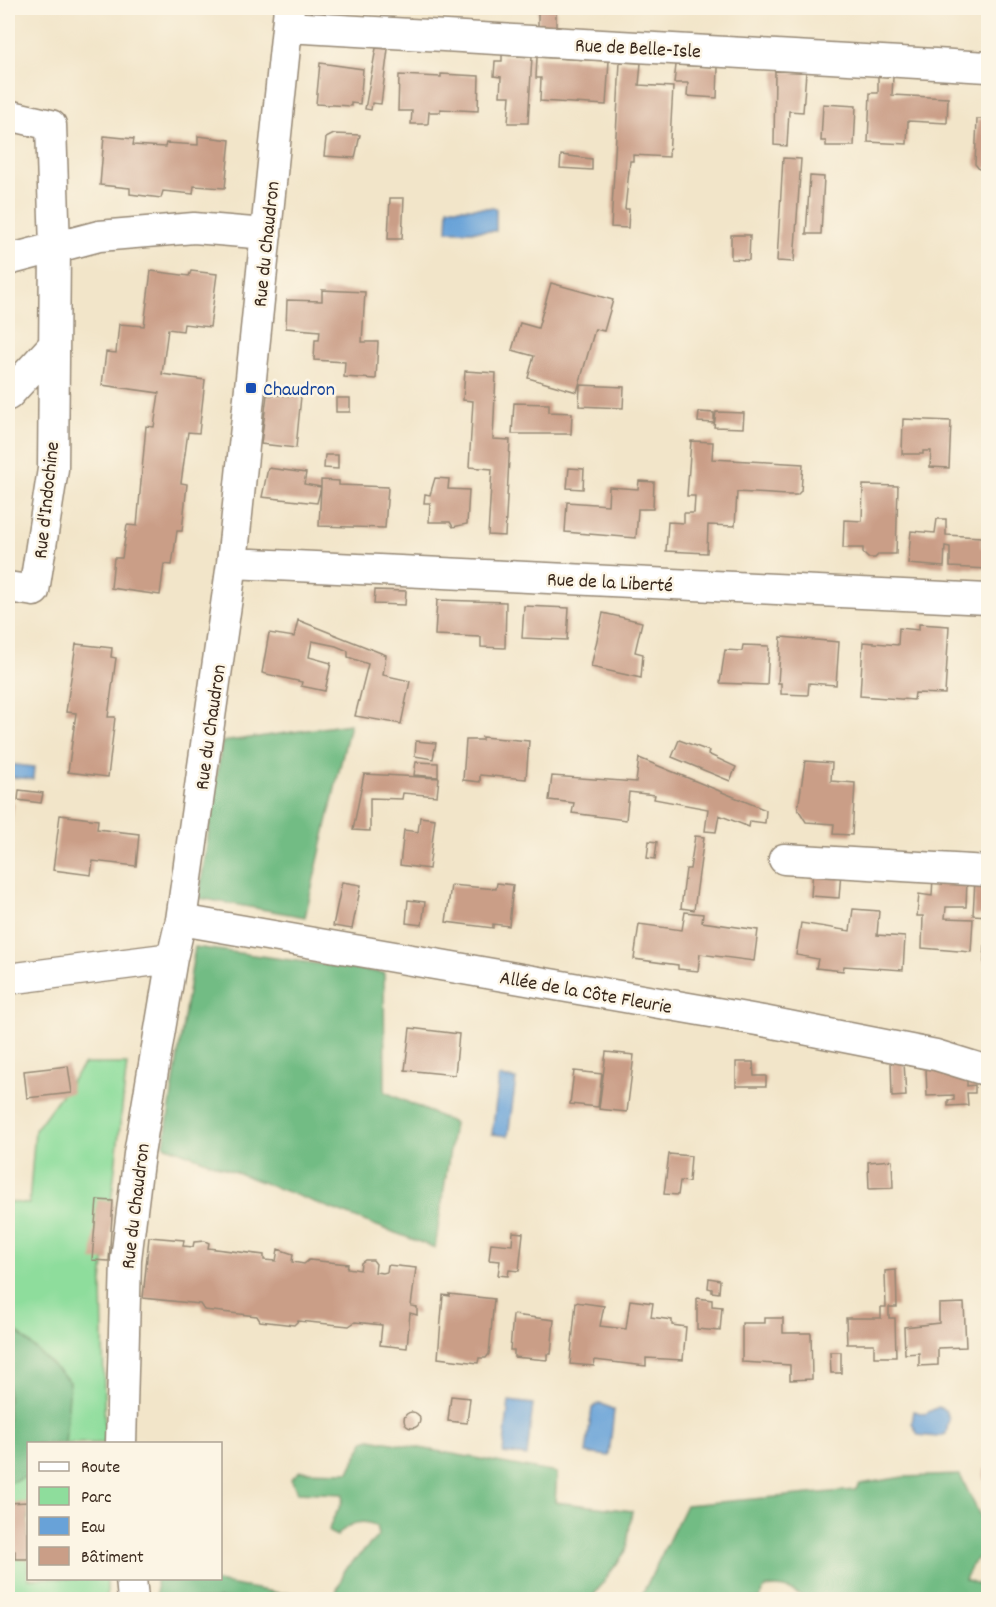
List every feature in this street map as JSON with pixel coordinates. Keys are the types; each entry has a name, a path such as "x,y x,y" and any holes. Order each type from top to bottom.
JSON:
{"street":[{"name":"Rue de Belle-Isle","path":"288,17 988,67"},
{"name":"Rue du Chaudron","path":"120,1442 126,1258 139,1154 171,958 181,920 232,563 288,17"},
{"name":"Rue d'Indochine","path":"8,116 51,125 55,248 53,469 34,591 8,587"},
{"path":"8,260 99,236 194,228 266,234"},
{"path":"8,395 53,346"},
{"name":"Rue de la Liberté","path":"232,563 988,599"},
{"path":"784,859 988,871"},
{"name":"Allée de la Côte Fleurie","path":"181,920 763,1021 936,1055 988,1071"},
{"path":"8,979 171,958"},
{"path":"131,1580 133,1599"}],"green space":[{"path":"350,724 305,917 199,898 222,742"},
{"path":"195,947 384,973 385,1092 454,1123 435,1248 164,1145"},
{"path":"84,1064 127,1064 102,1282 105,1442 27,1442 27,1580 107,1580 107,1599 8,1600 8,1202 29,1204 35,1130"},
{"path":"8,1323 70,1382 65,1442 27,1442 27,1476 8,1483"},
{"path":"370,1439 557,1473 555,1502 632,1511 626,1551 591,1599 157,1599 156,1580 206,1580 279,1593 335,1595 345,1570 379,1535 377,1526 360,1522 350,1525 337,1536 329,1532 343,1494 297,1492 291,1479 300,1471 349,1472 364,1441"},
{"path":"960,1475 988,1532 988,1549 972,1563 965,1579 984,1588 988,1599 806,1599 791,1591 775,1587 764,1589 759,1599 640,1599 686,1505 855,1490 860,1484 903,1477"}],"water":[{"path":"448,208 496,208 496,231 447,231"},
{"path":"8,764 34,767 33,779 8,777"},
{"path":"499,1077 516,1079 508,1136 492,1134"},
{"path":"509,1401 533,1404 527,1456 503,1453"},
{"path":"600,1403 614,1410 609,1456 586,1453 592,1408"},
{"path":"938,1407 945,1410 949,1419 946,1434 937,1437 918,1435 912,1423 914,1411 925,1414"}],"building":[{"path":"320,8 335,8 333,17 327,16"},
{"path":"538,8 556,8 556,30 538,29"},
{"path":"376,48 388,49 381,104 372,103 371,110 365,109"},
{"path":"502,55 532,57 528,123 508,123 510,96 500,96 501,77 494,76 495,61 502,61"},
{"path":"537,57 609,61 606,105 540,101 541,78 536,78"},
{"path":"620,62 641,63 639,85 673,87 669,157 633,155 633,161 630,161 625,209 629,209 628,228 611,227"},
{"path":"320,63 363,69 360,104 351,103 351,106 316,104"},
{"path":"676,65 718,67 717,98 687,96 688,83 674,83"},
{"path":"775,71 806,72 803,112 789,111 787,146 774,145"},
{"path":"441,74 479,76 478,111 440,109 440,112 429,112 428,124 411,124 412,111 398,111 399,75 441,77"},
{"path":"878,76 893,77 892,95 948,98 947,123 908,121 907,144 868,142 870,93 878,93"},
{"path":"823,104 856,106 854,146 826,146 826,141 821,141"},
{"path":"977,119 988,119 988,169 979,169 975,164"},
{"path":"334,134 360,135 355,158 324,156 326,138"},
{"path":"104,136 134,139 133,145 165,147 166,143 198,145 198,136 230,140 225,188 194,186 193,194 163,191 161,198 130,194 130,188 100,185"},
{"path":"561,155 592,159 592,170 560,168"},
{"path":"783,158 801,159 794,262 777,261"},
{"path":"810,176 824,177 821,234 806,234"},
{"path":"390,198 404,198 402,239 388,239"},
{"path":"731,235 750,235 749,260 731,259"},
{"path":"151,271 189,276 191,271 217,274 210,327 184,324 183,331 168,329 162,374 205,380 199,433 188,432 181,483 187,484 182,531 177,531 172,565 164,564 160,595 111,588 114,558 122,558 127,525 137,526 146,426 154,427 159,393 102,385 106,352 116,353 119,324 144,326"},
{"path":"551,283 613,300 604,331 595,329 577,392 528,378 534,356 512,350 520,323 538,328"},
{"path":"322,290 365,292 362,342 378,342 376,379 344,377 345,362 314,360 315,340 319,340 320,331 286,328 287,300 322,301"},
{"path":"465,371 496,373 493,439 510,440 505,536 488,535 492,469 469,467 473,401 463,400"},
{"path":"580,385 624,387 623,408 579,406"},
{"path":"267,395 301,396 296,448 261,444"},
{"path":"336,398 350,398 350,412 336,412"},
{"path":"514,403 549,404 549,412 572,413 571,434 512,434"},
{"path":"699,412 714,413 714,423 698,422"},
{"path":"716,412 744,413 743,428 714,427"},
{"path":"903,419 951,421 949,468 930,467 931,451 923,451 923,454 902,454"},
{"path":"691,441 713,442 712,459 803,464 801,491 797,495 737,492 735,526 708,525 707,553 666,551 668,522 684,523 684,513 694,513 695,496 687,496"},
{"path":"325,455 338,455 338,469 324,468"},
{"path":"268,468 306,473 304,484 321,487 317,503 262,497"},
{"path":"569,468 584,469 583,489 567,488"},
{"path":"435,478 449,479 448,489 469,490 467,524 453,527 450,522 429,522 430,503 424,503 425,494 430,495"},
{"path":"321,480 339,481 339,485 388,487 385,528 319,526"},
{"path":"639,481 654,482 653,509 638,509 636,538 565,532 567,502 608,505 609,487 638,489"},
{"path":"863,485 898,486 896,554 879,554 875,558 868,558 863,553 863,548 843,548 844,520 862,521"},
{"path":"937,519 946,519 946,535 981,537 981,547 984,547 985,541 988,541 988,569 950,567 950,547 945,546 944,567 908,564 911,531 935,533"},
{"path":"375,590 406,591 405,605 374,604"},
{"path":"437,600 506,602 505,648 481,647 481,637 435,635"},
{"path":"524,606 569,608 567,640 522,638"},
{"path":"603,613 642,622 635,652 643,654 641,678 591,667"},
{"path":"298,620 386,655 383,675 410,681 401,724 355,716 368,664 348,657 348,651 336,646 312,641 309,657 331,663 325,691 301,686 302,682 262,673 269,633 294,637"},
{"path":"919,624 949,626 945,694 915,693 914,700 860,696 863,642 898,645 899,628 919,630"},
{"path":"781,637 839,642 836,685 809,683 808,695 781,694 781,683 778,683"},
{"path":"76,644 112,648 111,657 116,658 108,717 115,717 108,777 68,772 76,713 66,712"},
{"path":"743,645 769,646 767,685 720,683 725,650 742,651"},
{"path":"482,737 529,741 526,779 480,775 480,782 463,780 466,740 482,740"},
{"path":"679,740 709,751 708,754 736,767 730,781 672,757"},
{"path":"416,741 436,743 433,759 415,756"},
{"path":"639,758 766,810 765,823 750,821 749,827 719,815 716,832 705,831 708,809 654,799 655,795 629,792 626,820 572,813 574,803 549,800 552,776 636,782"},
{"path":"805,761 832,763 831,781 855,783 852,835 833,834 834,824 806,822 798,809"},
{"path":"416,762 438,763 438,777 414,775"},
{"path":"364,774 439,778 437,796 403,793 402,799 370,798 370,831 353,830"},
{"path":"19,790 43,793 41,803 18,800"},
{"path":"8,802 14,803 11,824 8,823"},
{"path":"60,815 98,820 97,829 139,834 136,866 93,861 91,875 53,870"},
{"path":"420,817 435,819 429,869 400,865 404,830 418,832"},
{"path":"695,836 704,837 694,910 681,908 686,869 690,869"},
{"path":"649,841 657,842 655,859 647,858"},
{"path":"813,869 841,871 839,898 811,896"},
{"path":"933,877 967,879 966,907 946,907 945,918 973,919 971,952 922,948 923,916 917,916 919,894 932,896"},
{"path":"975,880 988,881 988,916 973,915"},
{"path":"342,882 361,885 352,929 333,926"},
{"path":"497,883 513,885 509,926 493,924 493,928 446,922 451,885 496,889"},
{"path":"408,900 425,902 422,925 406,923"},
{"path":"853,909 879,911 877,935 905,937 903,970 844,966 843,971 816,968 818,959 796,955 801,923 850,931"},
{"path":"685,912 703,914 702,922 758,930 754,961 700,954 698,971 678,969 678,965 634,959 639,924 682,930"},
{"path":"986,930 988,930 988,962 984,962"},
{"path":"410,1028 459,1034 455,1075 405,1070"},
{"path":"606,1052 634,1055 627,1112 599,1109"},
{"path":"891,1060 904,1062 906,1096 892,1097"},
{"path":"736,1062 753,1062 754,1076 766,1076 766,1086 736,1086"},
{"path":"68,1066 72,1093 27,1098 24,1071"},
{"path":"926,1067 967,1075 967,1086 975,1085 975,1093 967,1093 968,1105 948,1106 948,1100 954,1100 954,1095 927,1096"},
{"path":"574,1071 602,1074 598,1107 570,1104"},
{"path":"669,1154 691,1156 689,1182 680,1181 678,1195 664,1194"},
{"path":"892,1160 893,1188 869,1189 868,1162"},
{"path":"97,1200 113,1201 109,1261 92,1260"},
{"path":"513,1232 523,1233 519,1271 509,1270 508,1276 498,1275 500,1261 489,1260 491,1243 512,1245"},
{"path":"149,1237 184,1240 183,1246 193,1247 194,1242 205,1241 209,1243 208,1248 264,1255 264,1260 276,1261 278,1249 293,1254 292,1262 304,1264 309,1260 348,1264 347,1268 360,1270 361,1263 365,1260 373,1260 376,1264 375,1272 387,1272 388,1265 416,1268 411,1306 417,1307 417,1315 410,1313 407,1348 380,1345 382,1325 355,1322 349,1326 298,1321 294,1325 260,1321 257,1316 204,1310 200,1304 143,1298"},
{"path":"896,1270 897,1307 889,1307 889,1318 895,1318 896,1357 874,1357 874,1344 847,1344 846,1318 881,1318 881,1307 886,1307 885,1271"},
{"path":"709,1278 720,1280 719,1293 712,1292 712,1289 708,1288"},
{"path":"449,1294 494,1299 489,1354 486,1358 479,1358 478,1363 438,1358 443,1295 450,1296"},
{"path":"697,1298 712,1300 712,1306 722,1307 720,1331 697,1329"},
{"path":"630,1300 653,1303 651,1317 672,1320 672,1325 686,1327 683,1360 646,1358 646,1366 595,1360 594,1366 570,1364 576,1302 604,1306 600,1326 626,1329"},
{"path":"964,1303 966,1347 938,1348 938,1365 919,1366 919,1353 905,1354 904,1327 939,1323 939,1304"},
{"path":"513,1315 554,1320 551,1354 547,1354 547,1360 514,1357 514,1350 510,1350"},
{"path":"765,1318 783,1318 783,1333 811,1333 812,1379 790,1380 790,1365 742,1362 742,1323 765,1323"},
{"path":"830,1352 841,1352 841,1373 831,1373"},
{"path":"451,1396 470,1398 467,1423 448,1421"},
{"path":"409,1412 415,1412 420,1420 418,1426 409,1428 404,1423 404,1417"},
{"path":"983,1469 988,1469 988,1480 983,1480"},
{"path":"27,1502 27,1559 15,1559 15,1551 8,1552 8,1503"}],"place":[{"name":"Chaudron","path":"251,388"}]}
